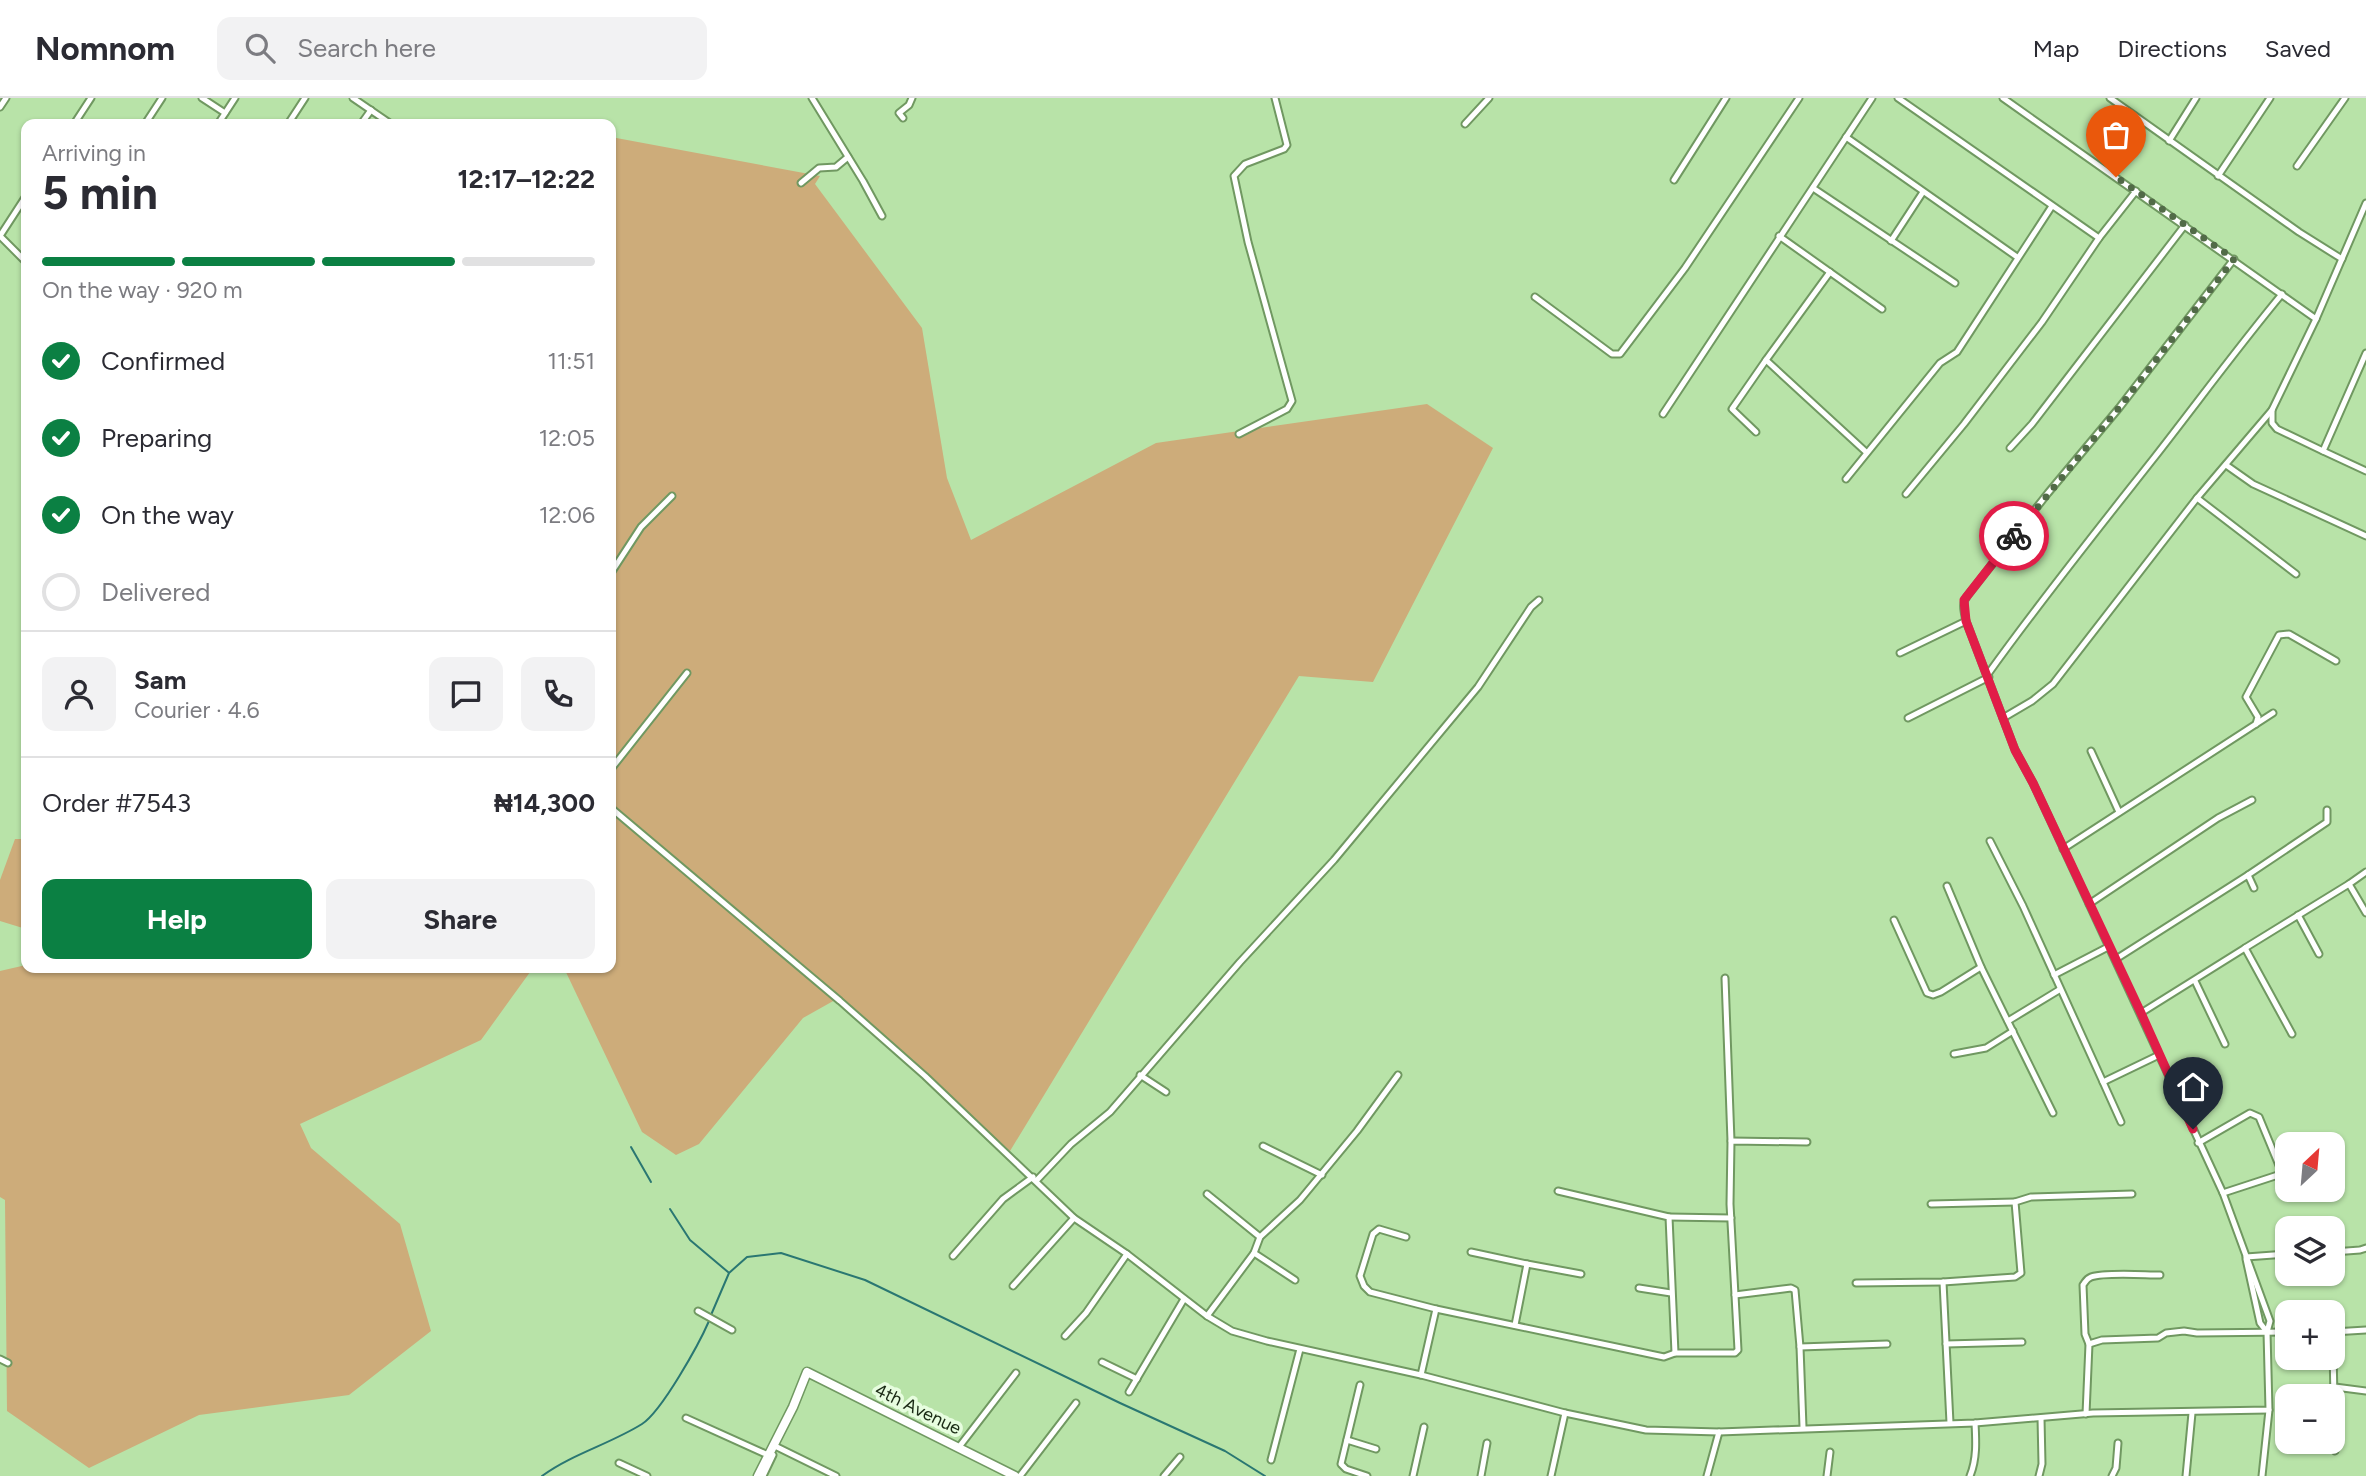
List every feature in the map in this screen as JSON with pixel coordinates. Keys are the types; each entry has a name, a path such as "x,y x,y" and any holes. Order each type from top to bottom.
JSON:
{"main road":[{"name":"4th Avenue","path":"793,1408 807,1372 1018,1476"},
{"path":"761,1476 768,1455 793,1408"}],"street":[{"path":"0,107 6,98"},
{"path":"77,119 91,98"},
{"path":"148,119 162,98"},
{"path":"202,98 225,113"},
{"path":"221,119 235,98"},
{"path":"291,119 305,98"},
{"path":"354,98 384,119"},
{"path":"812,98 882,216"},
{"path":"903,118 899,113 909,105 912,98"},
{"path":"1239,434 1287,409 1292,401 1248,242 1234,176 1245,164 1284,149 1287,145 1275,98"},
{"path":"1465,124 1489,98"},
{"path":"1674,180 1726,98"},
{"path":"1535,297 1612,354 1620,354 1700,246 1799,98"},
{"path":"1663,414 1872,98"},
{"path":"1898,98 2099,239"},
{"path":"2003,98 2316,318"},
{"path":"2110,98 2218,176 2342,259"},
{"path":"2169,141 2196,98"},
{"path":"2218,176 2270,98"},
{"path":"2297,166 2345,98"},
{"path":"365,119 371,110"},
{"path":"1846,137 2017,257"},
{"path":"801,183 819,168 836,167 848,157"},
{"path":"1813,188 1955,283"},
{"path":"1906,494 2042,322 2136,191"},
{"path":"1891,241 1923,192"},
{"path":"2003,718 2032,701 2053,684 2197,498 2272,410 2366,203"},
{"path":"21,204 0,236 21,257"},
{"path":"1846,479 1940,363 1957,352 2052,206"},
{"path":"2010,448 2032,424 2185,225"},
{"path":"1779,236 1882,309"},
{"path":"2234,259 2119,408 1964,600 1963,607 2015,750 2116,959 2223,1194 2270,1321 2266,1332 2269,1410 2262,1476"},
{"path":"1756,432 1732,409 1830,272"},
{"path":"1908,718 1988,675 2079,552 2282,294"},
{"path":"2323,452 2366,353"},
{"path":"1766,360 1866,452"},
{"path":"2272,410 2272,423 2277,429 2366,471"},
{"path":"2226,465 2253,484 2366,536"},
{"path":"616,565 641,527 673,496"},
{"path":"2197,498 2296,574"},
{"path":"953,1256 1014,1188 1035,1178 1110,1112 1140,1075 1342,851 1478,687 1531,607 1539,600"},
{"path":"1900,653 1966,621"},
{"path":"2256,724 2258,717 2246,697 2279,635 2289,634 2336,661"},
{"path":"616,763 687,673"},
{"path":"2063,849 2273,713"},
{"path":"2091,751 2119,812"},
{"path":"2089,904 2218,818 2252,800"},
{"path":"2116,959 2327,822 2327,810"},
{"path":"616,812 849,1009 1035,1178 1074,1218 1127,1254 1207,1316 1232,1331 1300,1349 1421,1375 1564,1413 1646,1430 1719,1432 1975,1423 2086,1414 2269,1410"},
{"path":"1990,841 2121,1122"},
{"path":"2141,1013 2366,872"},
{"path":"2248,875 2254,888"},
{"path":"2349,884 2366,913"},
{"path":"1947,886 1981,967 2053,1113"},
{"path":"2298,915 2319,954"},
{"path":"1895,920 1927,993 1933,995 1941,992 1981,967"},
{"path":"2054,975 2108,947"},
{"path":"2245,948 2292,1034"},
{"path":"1406,1237 1379,1229 1376,1231 1360,1276 1370,1292 1436,1310 1664,1357 1675,1353 1735,1353 1738,1350 1731,1218 1725,978"},
{"path":"2195,981 2225,1044"},
{"path":"2008,1021 2059,990"},
{"path":"1954,1054 1986,1048 2013,1031"},
{"path":"2103,1082 2159,1055"},
{"path":"1140,1075 1166,1092"},
{"path":"1207,1316 1254,1253 1260,1237 1300,1200 1322,1175 1398,1075"},
{"path":"2198,1143 2250,1113 2259,1117 2275,1153"},
{"path":"1731,1141 1807,1142"},
{"path":"1263,1146 1322,1175"},
{"path":"2223,1194 2275,1178"},
{"path":"1559,1191 1669,1217 1731,1218"},
{"path":"1207,1194 1260,1237"},
{"path":"1931,1204 2015,1202 2031,1197 2132,1194"},
{"path":"1856,1283 2005,1279 2021,1273 2015,1202"},
{"path":"1669,1217 1675,1353"},
{"path":"1013,1286 1074,1218"},
{"path":"2345,1251 2366,1248"},
{"path":"1471,1252 1581,1274"},
{"path":"1254,1253 1295,1280"},
{"path":"1065,1336 1086,1313 1127,1254"},
{"path":"2246,1257 2275,1255"},
{"path":"1515,1325 1527,1264"},
{"path":"2086,1414 2089,1344 2085,1334 2083,1285 2090,1277 2160,1275"},
{"path":"1943,1282 1950,1423"},
{"path":"1639,1288 1671,1293"},
{"path":"1734,1295 1791,1288 1795,1290 1803,1427"},
{"path":"1129,1392 1184,1299"},
{"path":"1421,1375 1436,1310"},
{"path":"698,1311 732,1330"},
{"path":"2345,1331 2366,1330"},
{"path":"2089,1344 2102,1340 2158,1338 2166,1333 2184,1331 2275,1332"},
{"path":"1945,1345 2022,1342"},
{"path":"1800,1347 1887,1343"},
{"path":"1271,1460 1300,1349"},
{"path":"0,1359 8,1363"},
{"path":"1102,1362 1137,1379"},
{"path":"960,1447 1016,1373"},
{"path":"1360,1385 1342,1467 1367,1476"},
{"path":"2345,1388 2366,1391"},
{"path":"1018,1476 1076,1403"},
{"path":"761,1476 777,1447 793,1408"},
{"path":"1551,1476 1564,1413"},
{"path":"2186,1476 2192,1413"},
{"path":"686,1418 768,1455"},
{"path":"2039,1476 2042,1464 2041,1418"},
{"path":"1970,1476 1976,1442 1975,1423"},
{"path":"1413,1476 1424,1427"},
{"path":"1707,1476 1719,1432"},
{"path":"1347,1440 1376,1449"},
{"path":"1480,1476 1488,1443"},
{"path":"2112,1476 2116,1468 2119,1443"},
{"path":"777,1447 836,1476"},
{"path":"1827,1476 1830,1452"},
{"path":"1164,1476 1180,1457"},
{"path":"619,1463 647,1476"}],"shaded area":[{"path":"616,138 820,176 815,184 922,328 947,478 971,540 1156,443 1427,404 1493,448 1373,682 1299,676 1010,1151 835,1000 803,1018 699,1144 676,1155 642,1132 566,973 616,973"},
{"path":"15,839 21,839 21,927 0,921 0,880"},
{"path":"21,966 21,973 529,973 481,1040 300,1124 311,1148 400,1224 431,1331 349,1395 199,1415 89,1468 7,1411 5,1200 0,1197 0,971"}],"waterway":[{"path":"631,1147 651,1182"},
{"path":"670,1209 690,1240 728,1272"},
{"path":"711,1315 729,1273 747,1257 781,1253 865,1280 1225,1451 1265,1476"},
{"path":"542,1476 566,1461 630,1431 650,1417 679,1376 709,1321"}],"way so far":[{"path":"2014,536 2119,408 2234,259 2116,177"}],"route":[{"path":"2014,536 1964,600 1966,621 2015,750 2116,959 2193,1129"}]}
